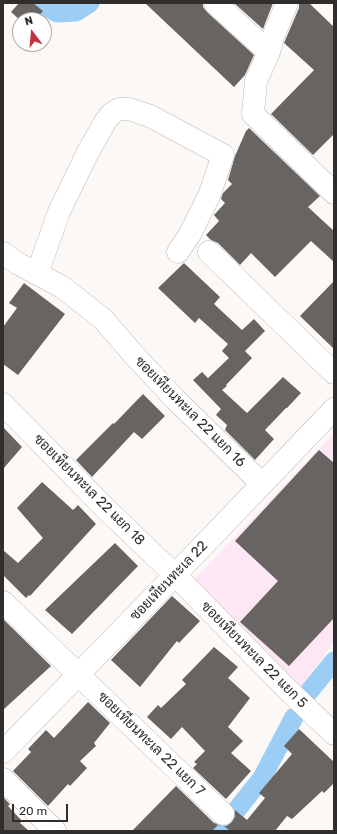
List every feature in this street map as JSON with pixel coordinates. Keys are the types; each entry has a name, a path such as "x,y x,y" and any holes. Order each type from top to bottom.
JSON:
{"street":[{"path":"215,3 269,52"},
{"path":"287,3 269,52 256,81 253,114 334,193"},
{"path":"37,274 59,212 87,154 105,122 111,114 119,109 129,109 150,116 223,156 209,196 190,234 178,252"},
{"path":"209,252 334,373"},
{"name":"ซอยเทียนทะเล 22 แยก 16","path":"3,253 37,274 62,287 103,319 175,399 262,484"},
{"name":"ซอยเทียนทะเล 22 แยก 18","path":"3,404 104,508 175,575"},
{"name":"ซอยเทียนทะเล 22","path":"3,752 334,409"},
{"name":"ซอยเทียนทะเล 22 แยก 5","path":"175,575 279,681 334,734"},
{"name":"ซอยเทียนทะเล 22 แยก 7","path":"3,602 223,814"},
{"path":"3,779 55,831"}],"shaded area":[{"path":"334,433 334,642 300,688 193,581"}],"building":[{"path":"19,3 33,3 43,11 42,12 11,12"},
{"path":"145,3 203,3 203,7 207,12 254,55 245,75 234,87"},
{"path":"234,3 273,3 263,29"},
{"path":"299,3 309,3 334,27 334,134 313,155 271,114 314,70 284,43 299,8"},
{"path":"249,128 320,196 308,207 334,231 334,262 311,241 275,277 251,253 240,265 218,243 211,240 206,235 219,221 214,215 225,203 221,199 223,193 232,184 228,180 235,156 246,131"},
{"path":"184,263 220,297 214,304 242,330 254,319 265,331 245,351 252,358 222,390 247,413 283,377 301,393 265,430 274,439 255,460 225,430 227,425 216,415 221,409 193,380 202,372 208,378 229,358 222,351 228,344 199,318 195,323 158,288"},
{"path":"334,281 334,349 300,316"},
{"path":"24,283 65,314 18,375 3,364 3,327 17,308 9,303"},
{"path":"143,394 165,416 142,439 134,432 92,477 76,460"},
{"path":"3,427 22,447 3,469"},
{"path":"319,450 334,463 334,618 289,666 240,622 278,581 235,541"},
{"path":"42,482 73,510 78,505 96,524 30,596 29,595 26,598 3,575 3,550 18,563 43,538 17,508"},
{"path":"115,543 138,566 72,634 45,610"},
{"path":"172,596 200,621 179,643 177,641 140,687 111,660"},
{"path":"3,619 51,666 3,710"},
{"path":"214,647 238,667 228,678 250,698 228,727 243,741 231,753 251,771 226,799 193,768 197,764 194,762 205,751 182,727 171,739 147,717 158,705 161,708 186,684 182,680"},
{"path":"88,702 110,723 94,743 96,746 80,761 87,768 70,786 68,784 48,806 13,771 31,752 28,749 46,730 54,738"},
{"path":"299,729 334,762 334,783 324,793 322,791 292,819 287,816 275,831 230,831 224,826 227,826 232,822 235,817 235,810 247,820 265,798 259,793 292,754 284,746"},
{"path":"176,786 214,823 218,825 212,831 132,831"},
{"path":"3,797 10,804 8,806 22,821 20,823 29,831 3,831"}],"waterway":[{"path":"40,3 57,13 76,12 90,3"},
{"path":"308,693 334,661"},
{"path":"220,831 262,778 294,717"}]}
